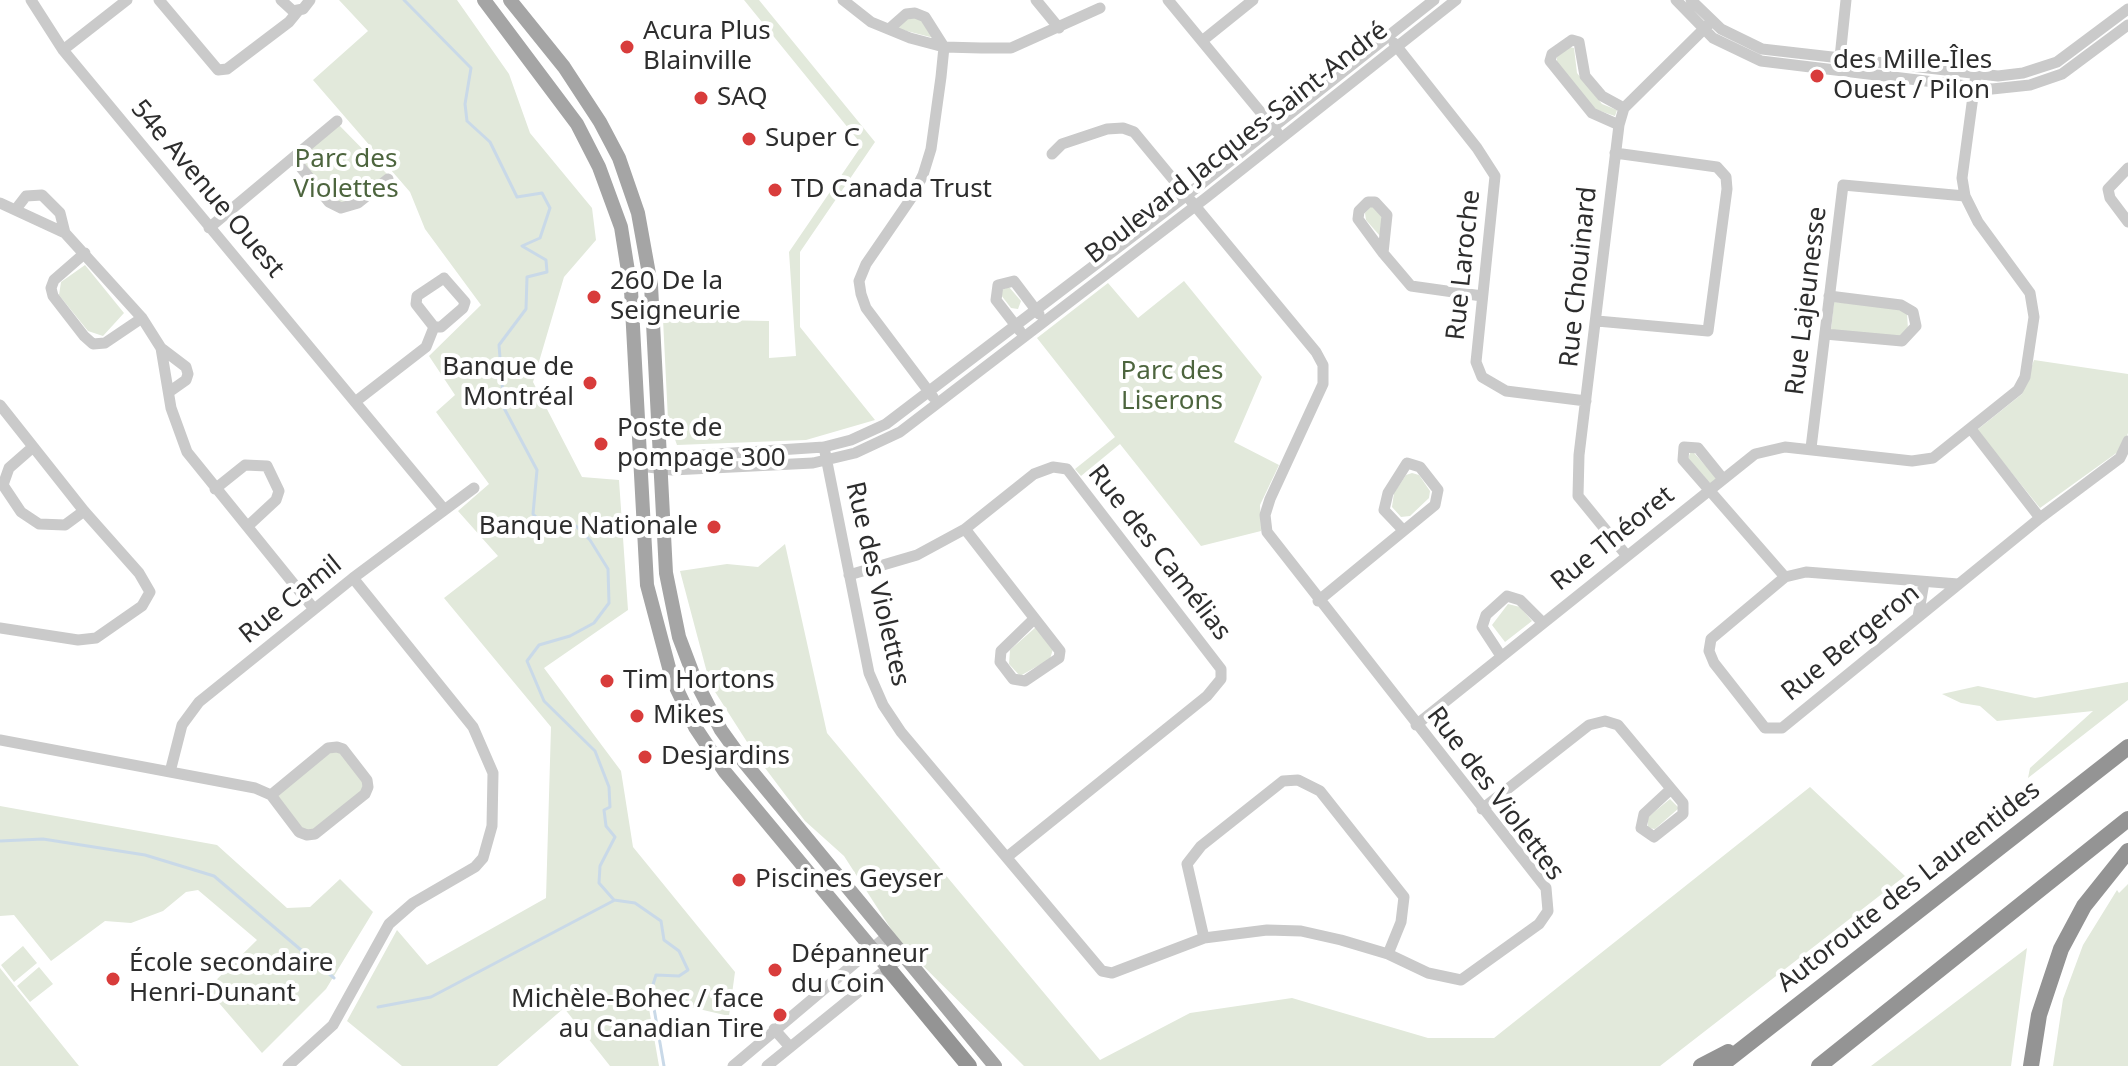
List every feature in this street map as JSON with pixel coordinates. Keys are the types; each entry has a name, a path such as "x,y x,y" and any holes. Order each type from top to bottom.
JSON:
{"highway":[{"name":"Autoroute des Laurentides","path":"1720,1066 2128,747"},
{"path":"1819,1066 2128,819"},
{"path":"2031,1066 2039,1015 2061,949 2092,894 2128,851"},
{"path":"888,968 969,1066"},
{"path":"1701,1066 1758,1036"}],"main road":[{"path":"484,0 564,104 592,150 617,215 627,255 645,569 652,612 672,679 704,741 733,782 888,968"},
{"path":"510,0 578,87 611,140 632,193 647,253 666,573 675,621 696,682 721,730 995,1066"},
{"path":"516,41 533,28"},
{"path":"592,150 611,140"},
{"path":"704,741 721,730"}],"street":[{"name":"54e Avenue Ouest","path":"31,0 63,50 443,508"},
{"path":"63,50 127,0"},
{"path":"159,0 218,70 227,69 289,22 310,0"},
{"path":"281,0 289,9 298,11"},
{"path":"843,0 871,22 944,47 1011,48 1100,8"},
{"path":"1036,0 1059,28"},
{"path":"1168,0 1282,138"},
{"path":"1202,41 1253,0"},
{"name":"Boulevard Jacques-Saint-André","path":"661,464 824,447 876,429 930,393 1274,128 1434,0"},
{"name":"Boulevard Jacques-Saint-André","path":"661,464 826,461 885,441 1282,138 1456,0"},
{"path":"1676,0 1727,47 1761,61 1839,66 2016,87 2054,77 2076,66 2128,25"},
{"path":"1691,0 1708,27"},
{"path":"1839,66 1846,0"},
{"path":"1976,81 2048,66 2079,48 2128,9"},
{"path":"889,29 906,14 915,13 932,25 944,47 931,149 923,175 912,197 866,264 859,281 866,308 938,403"},
{"name":"Rue Chouinard","path":"1627,556 1578,496 1586,401 1619,125 1624,108 1708,27"},
{"name":"Rue Laroche","path":"1389,36 1495,176 1476,362 1482,377 1506,391 1586,401"},
{"path":"1619,125 1592,113 1550,61 1552,54 1572,40 1579,42 1585,76 1602,96 1624,108"},
{"name":"Rue Théoret","path":"1416,725 1755,454 1785,447 1912,461 1933,458 2018,390 2025,377 2034,317 2030,293 1978,222 1965,196 1962,178 1976,81"},
{"path":"209,228 337,121"},
{"name":"Rue des Violettes","path":"824,447 869,673 883,705 901,732 1102,971 1112,973 1204,938 1267,930 1301,931 1388,954 1428,973 1461,980 1539,924 1548,911 1546,888 1272,542 1265,515 1324,379 1323,365 1313,347 1148,146 1128,129 1112,127 1068,141 1052,154"},
{"path":"1597,321 1708,331 1727,189 1726,177 1717,167 1615,153"},
{"path":"294,159 329,202 341,208 358,203 388,179"},
{"path":"2128,168 2112,180 2108,189 2128,222"},
{"name":"Rue Lajeunesse","path":"1811,448 1843,185 1965,196"},
{"path":"16,209 26,196 42,195 60,213 65,233"},
{"path":"0,203 65,233 85,253 142,318 161,348 186,367 186,380 169,392"},
{"path":"85,253 54,280 51,288 53,296 84,336 93,344 105,343 142,318"},
{"path":"1383,253 1411,286 1482,296"},
{"path":"444,278 465,302 463,308 441,327 434,327 416,304 417,296 444,278"},
{"path":"1024,336 996,300 998,285 1014,281 1045,321"},
{"path":"1825,334 1902,341 1914,332 1916,326 1913,312 1901,305 1829,296"},
{"path":"355,402 426,347 434,327"},
{"path":"161,348 171,408 187,452 314,609"},
{"path":"0,405 84,511 139,573 150,592 142,606 96,638 78,640 0,628"},
{"path":"1971,429 2040,518"},
{"name":"Rue Bergeron","path":"1958,584 1806,572 1785,577 1711,639 1709,651 1714,663 1765,728 1782,728 2040,518 2120,458 2128,441"},
{"path":"33,447 9,468 3,485 21,512 39,524 65,525 84,511"},
{"name":"Rue Théoret","path":"1710,490 1683,460 1684,447 1698,448 1723,479"},
{"path":"1318,601 1435,505 1438,490 1420,467 1407,463 1388,493 1384,510 1403,530"},
{"path":"640,466 661,464"},
{"path":"215,489 245,465 267,466 279,491 276,500 248,526"},
{"name":"Rue des Camélias","path":"849,575 917,555 965,529 1034,474 1053,467 1067,469 1221,669 1221,679 1207,696 1007,857"},
{"name":"Rue Camil","path":"170,772 182,725 189,712 353,578 443,508 474,488"},
{"path":"1710,490 1785,577"},
{"path":"965,529 1060,651 1059,658 1025,681 1013,679 1000,662 1001,651 1034,619"},
{"path":"288,1066 333,1025 389,924 413,903 475,867 483,858 492,826 493,773 473,727 353,578"},
{"path":"1918,617 1924,582"},
{"name":"Rue Théoret","path":"1501,656 1482,627 1486,615 1507,596 1520,600 1543,623"},
{"path":"1482,809 1589,725 1605,721 1618,725 1671,789"},
{"path":"0,740 255,788 271,795 299,832 307,835 315,834 365,794 367,780 343,749 328,748 271,795"},
{"path":"1204,938 1187,864 1201,846 1283,781 1298,780 1320,791 1404,897 1401,922 1388,954"},
{"path":"733,1066 887,936"},
{"path":"767,1066 904,955"},
{"path":"774,1029 790,1047"}],"green space":[{"path":"339,0 457,0 509,74 530,133 592,208 596,240 564,277 533,382 582,477 619,480 628,610 544,668 621,771 633,847 735,972 729,1016 647,997 659,1066 610,1066 564,1008 497,1066 402,1066 347,1021 397,930 427,965 546,898 551,727 444,598 498,556 458,511 489,484 436,412 455,395 429,356 481,305 425,229 410,192 313,80 368,31"},
{"path":"744,0 759,0 875,142 800,252 800,327 875,420 806,440 677,445 668,420 663,319 769,321 769,358 796,356 789,252 862,145"},
{"path":"908,16 922,19 938,39 895,28"},
{"path":"1569,47 1574,48 1577,73 1602,104 1617,110 1615,116 1594,109 1557,62 1557,56"},
{"name":"Parc des Violettes","path":"336,122 388,175 344,206 331,201 295,159"},
{"path":"1371,206 1382,212 1380,236 1366,220 1365,213"},
{"path":"85,265 124,313 103,336 88,331 59,295 61,282"},
{"name":"Parc des Liserons","path":"1184,281 1262,377 1234,442 1279,465 1260,505 1261,531 1201,546 1120,444 1081,476 1075,469 1115,437 1037,338 1108,283 1138,318"},
{"path":"1009,287 1021,301 1018,309 1011,308 1001,295 1001,290"},
{"path":"1834,302 1898,308 1907,314 1908,329 1900,336 1831,330"},
{"path":"2034,360 2128,374 2128,433 2122,449 2040,508 1977,430 2022,394"},
{"path":"1690,453 1694,453 1717,478 1711,484 1688,459"},
{"path":"1406,475 1419,475 1430,491 1429,498 1410,516 1401,517 1392,507 1394,493"},
{"path":"785,544 827,733 1100,1060 1190,1013 1292,998 1428,1038 1494,1038 1810,787 1905,876 1660,1066 1024,1066 900,943 844,856 805,821 756,756 710,684 680,571 727,564 758,567"},
{"path":"1508,604 1520,607 1532,621 1505,642 1492,625"},
{"path":"1036,627 1053,649 1050,659 1020,676 1009,664 1010,650"},
{"path":"2128,682 2128,700 2028,778 2030,768 2093,711 1997,721 1980,706 1961,703 1942,694 1978,686 2035,698"},
{"path":"337,747 368,787 307,835 271,795"},
{"path":"1670,799 1679,808 1655,829 1648,828 1648,817"},
{"path":"0,806 217,845 287,908 310,907 340,879 373,912 326,989 262,1053 207,989 257,940 198,890 186,892 163,911 131,923 105,921 51,961 14,915 0,916"},
{"path":"2128,884 2128,1066 2053,1066 2063,999 2083,945 2117,890 2119,893"},
{"path":"23,946 37,963 14,982 1,965"},
{"path":"2027,948 2011,1066 1871,1066"},
{"path":"39,967 53,984 30,1002 17,986"},
{"path":"0,968 79,1066 0,1066"}],"waterway":[{"path":"404,0 471,68 465,104 467,121 490,142 517,197 542,193 550,208 540,238 522,246 546,260 547,272 527,277 526,309 499,345 504,408 537,470 533,514 544,525 576,526 590,540 608,569 609,603 594,623 570,636 539,645 527,661 544,701 595,751 609,787 610,807 604,810 606,826 615,837 600,866 599,883 614,900 635,903 661,921 664,940 679,951 688,970 679,976 656,975 651,991 664,1066"},
{"path":"0,841 43,839 145,855 214,876 334,978"},
{"path":"378,1007 431,997 613,901"}],"place":[{"name":"Acura Plus Blainville","path":"627,47"},
{"name":"des Mille-Îles Ouest / Pilon","path":"1817,76"},
{"name":"SAQ","path":"701,98"},
{"name":"Super C","path":"749,139"},
{"name":"TD Canada Trust","path":"775,190"},
{"name":"260 De la Seigneurie","path":"594,297"},
{"name":"Banque de Montréal","path":"590,383"},
{"name":"Poste de pompage 300","path":"601,444"},
{"name":"Banque Nationale","path":"714,527"},
{"name":"Tim Hortons","path":"607,681"},
{"name":"Mikes","path":"637,716"},
{"name":"Desjardins","path":"645,757"},
{"name":"Piscines Geyser","path":"739,880"},
{"name":"Dépanneur du Coin","path":"775,970"},
{"name":"École secondaire Henri-Dunant","path":"113,979"},
{"name":"Michèle-Bohec / face au Canadian Tire","path":"780,1015"}]}
